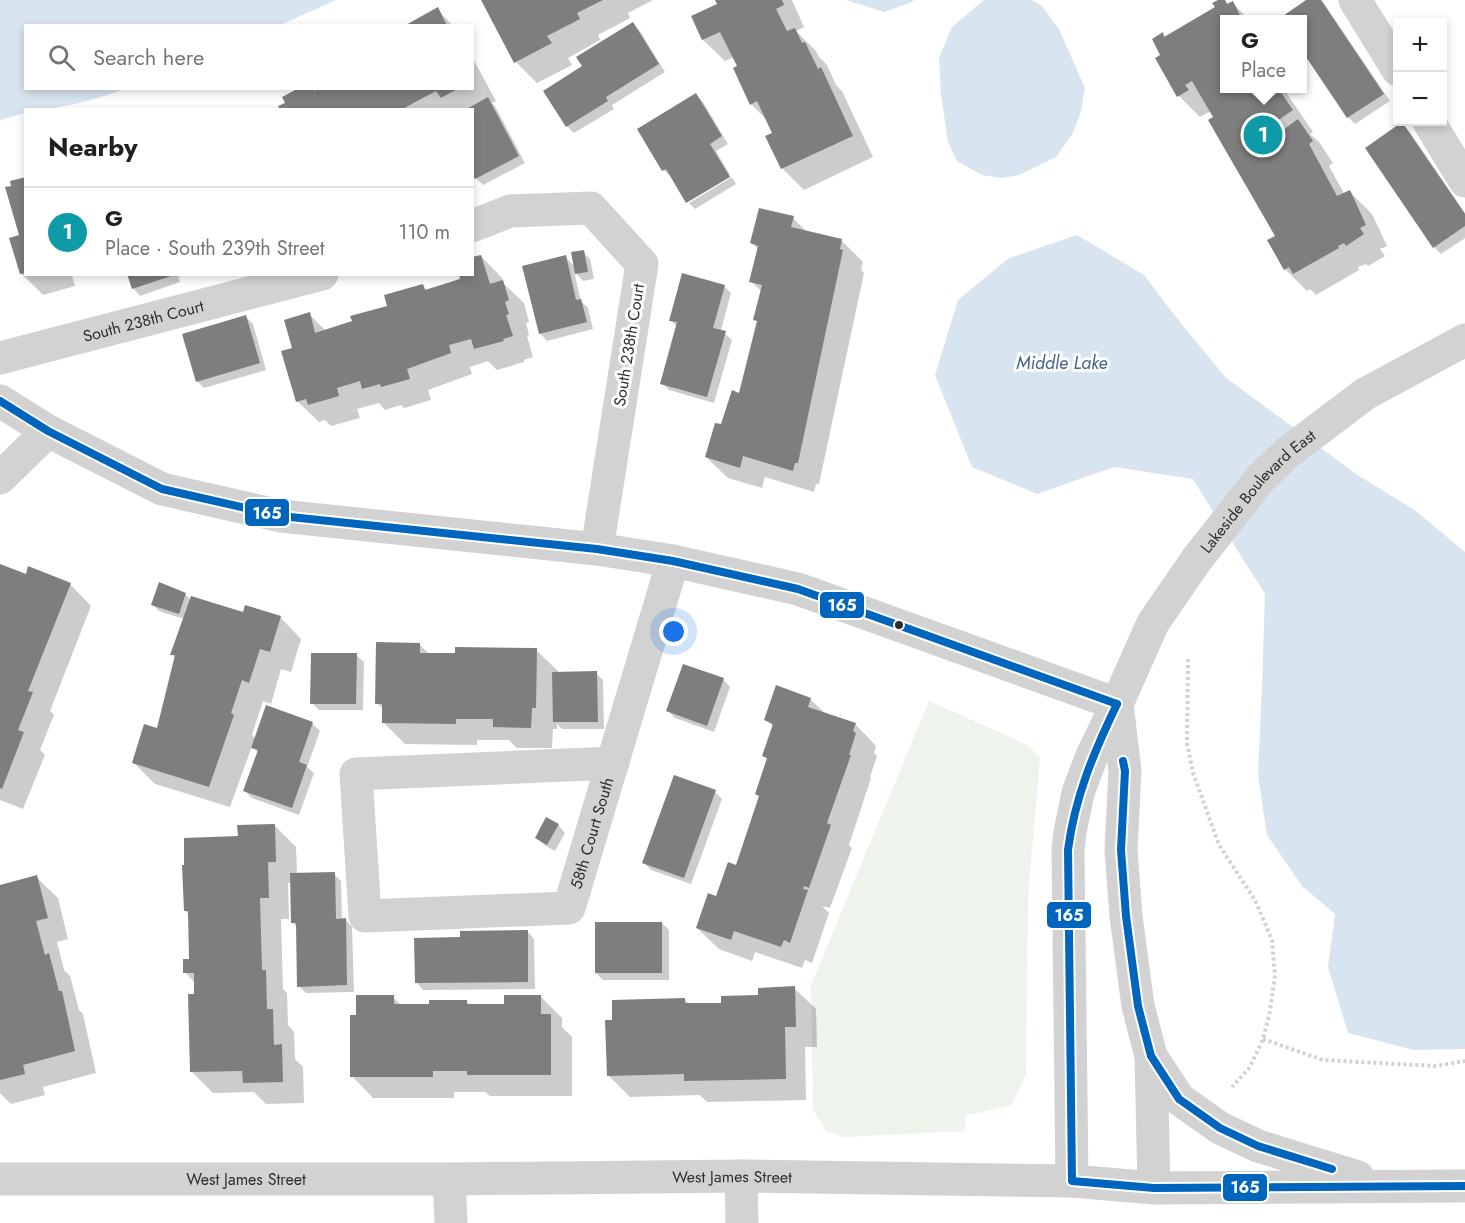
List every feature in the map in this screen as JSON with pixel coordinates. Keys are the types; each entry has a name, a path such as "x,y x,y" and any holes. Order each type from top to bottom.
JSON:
{"street":[{"path":"1355,0 1393,62"},
{"path":"1431,126 1465,181"},
{"name":"South 238th Court","path":"474,225 510,211 591,208 642,264 597,549"},
{"name":"South 238th Court","path":"0,358 314,276"},
{"name":"Lakeside Boulevard East","path":"1072,1181 1068,850 1070,832 1078,794 1091,758 1152,623 1197,559 1260,479 1287,453 1365,394 1465,340"},
{"path":"0,401 48,431 162,489 281,516 597,549 673,561 798,589 1117,704 1125,771 1121,850 1126,916 1138,1006 1152,1056 1154,1188"},
{"path":"0,478 48,431"},
{"name":"58th Court South","path":"613,763 356,774 365,916 569,908 613,763 673,561"},
{"path":"1152,1056 1179,1099 1220,1128 1258,1146 1389,1186"},
{"path":"741,1176 742,1223"},
{"name":"West James Street","path":"0,1179 449,1179 741,1176 1072,1181 1154,1188 1465,1186"},
{"path":"449,1179 451,1223"}],"path":[{"path":"1188,659 1187,743 1193,773 1219,845 1255,900 1272,940 1275,975 1270,1011 1263,1038 1250,1067 1227,1092"},
{"path":"1263,1038 1323,1060 1435,1066 1465,1061"}],"shaded area":[{"path":"929,701 1028,745 1040,758 1028,897 1026,1075 1011,1105 965,1116 965,1131 844,1137 826,1131 813,1110 811,985"}],"water":[{"path":"0,0 336,0 282,24 24,24 24,90 122,90 76,104 51,108 24,108 24,113 0,120"},
{"path":"846,0 914,0 884,12"},
{"path":"984,0 1031,0 1042,6 1059,29 1085,88 1081,112 1073,133 1056,157 1019,175 1001,178 982,175 957,161 948,142 941,94 939,58 952,27"},
{"name":"Middle Lake","path":"1077,235 1144,275 1225,377 1356,474 1416,511 1465,552 1465,1049 1414,1050 1348,1033 1328,967 1335,914 1302,886 1267,835 1258,775 1265,594 1193,479 1114,467 1037,494 972,467 935,375 958,300 1009,258"}],"building":[{"path":"481,0 603,0 577,13 580,19 547,36 552,43 514,63"},
{"path":"715,0 782,0 784,5 776,9 787,31 795,28 802,43 805,42 818,69 821,67 853,136 781,169 765,136 772,133 757,101 750,105 733,68 737,66 720,32 702,40 691,16 717,4"},
{"path":"1225,0 1227,4 1233,1 1240,15 1220,15 1220,93 1281,93 1293,110 1277,121 1283,130 1298,119 1313,141 1309,144 1337,196 1350,190 1366,225 1360,228 1364,234 1346,246 1344,243 1338,246 1339,248 1293,274 1289,267 1284,270 1267,240 1275,236 1208,120 1213,117 1192,81 1185,85 1189,90 1177,97 1155,58 1160,55 1152,39 1163,32 1164,37 1215,7 1212,3"},
{"path":"1306,0 1321,0 1384,94 1347,118 1307,58 1307,15 1284,15"},
{"path":"438,7 446,24 408,24"},
{"path":"633,22 659,64 606,97 608,101 566,127 543,91 582,66 576,57"},
{"path":"295,90 455,90 441,98 436,91 406,108 279,108 278,106 285,103 282,97"},
{"path":"696,93 722,136 710,144 730,177 686,203 666,169 662,171 637,129"},
{"path":"488,97 519,156 475,179 474,108 469,108"},
{"path":"1396,126 1405,126 1465,214 1465,226 1433,248 1365,148"},
{"path":"24,178 24,273 20,274 9,238 19,235 5,187 11,186 10,181"},
{"path":"759,208 794,216 791,227 842,239 840,249 843,250 798,463 795,463 793,471 743,456 740,468 705,457 715,423 721,424 732,390 739,393 757,321 753,320 762,285 749,282 758,246 750,243"},
{"path":"584,250 588,272 575,274 571,252"},
{"path":"481,255 490,284 503,280 509,300 505,302 509,314 506,315 513,336 503,339 504,341 474,349 471,339 449,345 451,353 407,369 410,379 381,387 380,384 362,389 360,381 337,388 339,396 308,405 306,399 296,402 281,351 292,348 284,320 310,312 315,333 352,321 350,316 387,306 384,295 423,284 425,290 460,279 459,276 474,276 474,257"},
{"path":"566,255 576,300 581,299 587,322 539,334 522,266"},
{"path":"682,273 725,285 713,328 726,331 707,397 660,384 677,322 669,321"},
{"path":"128,276 171,276 132,289"},
{"path":"246,315 260,363 196,382 182,334"},
{"path":"0,564 26,574 28,566 71,583 28,691 33,692 18,730 24,732 2,789 0,788"},
{"path":"159,582 186,593 179,614 151,605"},
{"path":"191,596 243,612 245,605 281,616 270,652 260,649 249,683 242,680 231,713 234,715 209,787 132,763 144,724 157,728 175,655 170,655"},
{"path":"376,642 420,643 420,653 455,653 455,647 537,648 536,708 532,708 531,728 493,727 493,719 456,719 456,724 382,723 382,704 375,704"},
{"path":"311,653 357,653 356,704 310,704"},
{"path":"683,664 724,678 707,726 666,711"},
{"path":"597,671 598,722 553,722 552,672"},
{"path":"776,685 811,698 808,707 856,723 853,731 856,733 849,755 851,755 827,823 831,825 809,888 804,886 803,889 808,890 790,943 784,940 781,947 734,931 731,940 696,928 708,893 716,896 728,862 736,865 759,796 755,794 767,758 762,756 773,724 764,720"},
{"path":"266,705 313,722 299,762 307,765 292,808 243,791 258,750 251,748"},
{"path":"674,775 716,790 684,878 642,863"},
{"path":"546,817 559,824 547,845 535,838"},
{"path":"275,824 276,862 268,862 269,898 260,898 262,970 266,970 267,1009 273,1009 274,1045 282,1044 283,1082 243,1083 242,1071 190,1072 188,994 194,994 194,973 183,973 183,959 189,959 188,911 184,911 182,865 184,865 184,838 238,836 237,825"},
{"path":"335,872 336,919 346,918 347,985 297,987 296,923 291,923 290,873"},
{"path":"37,875 48,918 36,921 45,955 49,953 59,991 62,991 75,1051 23,1065 25,1074 0,1080 0,885"},
{"path":"595,922 662,922 662,973 595,973"},
{"path":"528,930 528,982 415,983 414,938 460,937 460,931"},
{"path":"795,986 796,1027 785,1027 786,1079 684,1081 684,1074 607,1076 605,1020 612,1020 612,1000 685,998 685,1003 721,1003 721,996 758,995 758,988"},
{"path":"356,995 394,995 394,1004 429,1004 429,1000 467,1000 467,1004 504,1004 504,995 541,995 541,1014 551,1014 551,1075 467,1075 467,1071 433,1071 433,1077 350,1077 350,1015 356,1015"}],"transit line":[{"name":"165","path":"0,401 48,431 162,489 281,516 597,549 673,561 798,589 1117,704"},
{"name":"165","path":"1117,704 1086,775 1075,811 1068,850 1072,1181 1154,1188 1465,1186"},
{"name":"165","path":"1123,761 1125,771 1121,850 1126,916 1138,1006 1151,1056 1179,1099 1220,1128 1258,1146 1332,1169"}],"place":[{"name":"G","path":"1263,135"}]}
